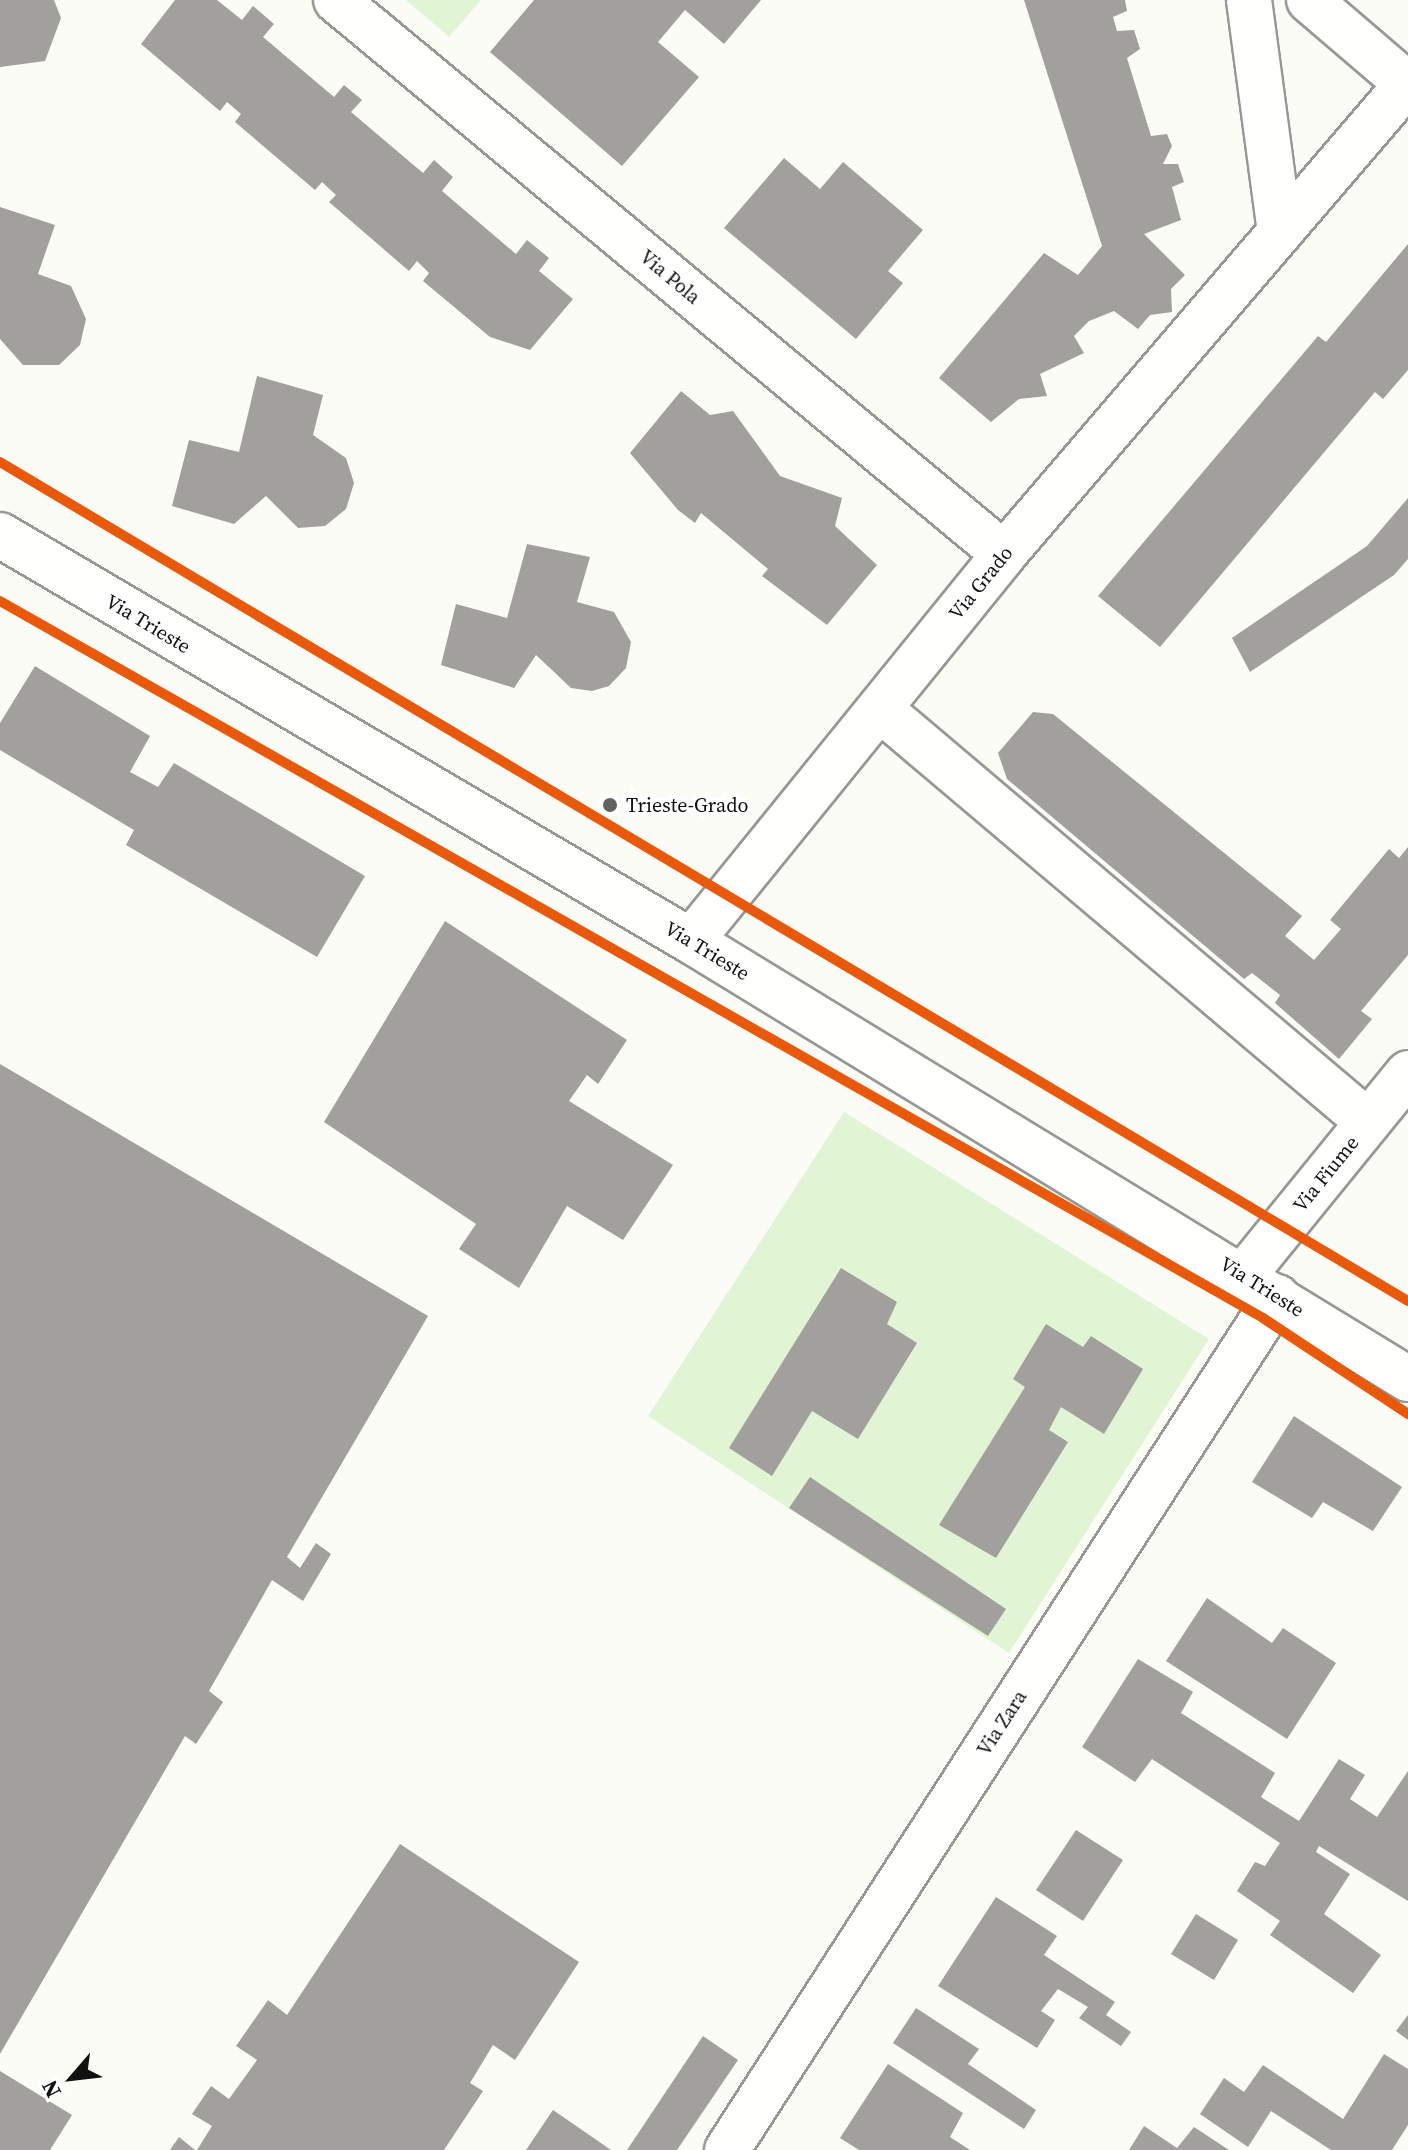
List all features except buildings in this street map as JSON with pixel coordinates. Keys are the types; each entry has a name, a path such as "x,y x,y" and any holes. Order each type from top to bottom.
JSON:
{"street":[{"name":"Via Pola","path":"336,0 1004,554"},
{"path":"1249,0 1280,232"},
{"path":"1309,0 1407,84"},
{"name":"Via Grado","path":"691,941 881,710 1004,554 1407,84"},
{"name":"Via Trieste","path":"0,535 691,941 1408,1379"},
{"path":"881,710 1368,1122"},
{"name":"Via Fiume","path":"1260,1286 1368,1122 1408,1073"},
{"name":"Via Zara","path":"727,2150 1260,1286"}],"green space":[{"path":"406,0 481,0 449,37"},
{"path":"844,1112 1209,1339 1009,1653 648,1416"}],"cycle path":[{"path":"0,462 1408,1301"},
{"path":"0,601 1263,1318 1408,1414"}],"place":[{"name":"Trieste-Grado","path":"610,805"}]}
